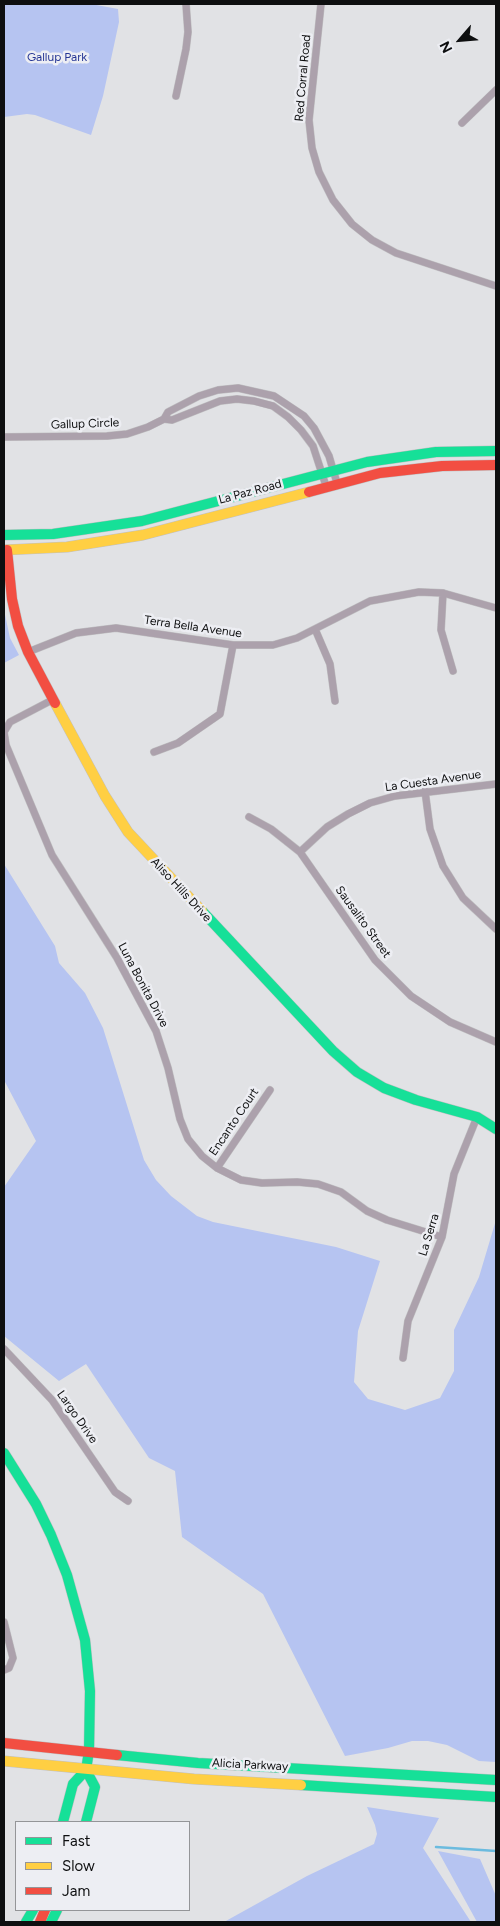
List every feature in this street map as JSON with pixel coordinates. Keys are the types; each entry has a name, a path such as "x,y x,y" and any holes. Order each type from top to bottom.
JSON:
{"main road":[{"name":"La Paz Road","path":"5,535 53,534 142,521 334,469 406,456 461,451 496,451"},
{"name":"La Paz Road","path":"5,550 67,546 143,535 338,483 412,468 496,465"},
{"name":"Aliso Hills Drive","path":"5,550 18,626 28,652 105,796 128,832 333,1051 356,1072 384,1088 416,1100 448,1106 477,1117 496,1129"},
{"path":"4,1454 36,1504 67,1575 85,1640 90,1691 89,1751 86,1770 73,1784 63,1821"},
{"name":"Alicia Parkway","path":"4,1743 198,1763 496,1780"},
{"name":"Alicia Parkway","path":"4,1761 86,1770 496,1797"},
{"path":"273,1783 274,1766"},
{"path":"86,1770 95,1787 86,1821"},
{"path":"26,1922 32,1911"},
{"path":"50,1922 56,1911"}],"street":[{"path":"176,96 188,32 186,4"},
{"name":"Red Corral Road","path":"321,4 309,120 312,148 319,172 333,200 352,224 372,240 396,253 496,286"},
{"path":"462,123 496,90"},
{"name":"Gallup Circle","path":"164,419 168,412 200,396 218,390 238,388 255,390 274,396 304,416 322,442 338,483"},
{"name":"Gallup Circle","path":"4,436 108,436 141,430 164,419 172,420 220,401 237,399 273,406 288,417 313,446 326,486"},
{"name":"Aliso Hills Drive","path":"5,535 5,550"},
{"name":"Terra Bella Avenue","path":"28,652 76,633 97,628 116,628 233,645 273,645 297,638 370,601 419,592 443,593 496,608"},
{"path":"443,593 441,630 453,671"},
{"path":"315,629 330,664 335,701"},
{"path":"154,752 178,743 220,714 223,707 233,645"},
{"name":"Luna Bonita Drive","path":"54,699 10,722 4,732 6,745 52,855 118,958 156,1031 168,1068 180,1119 188,1139 202,1156 217,1168 241,1180 262,1183 297,1182 318,1184 340,1192 367,1211 387,1220 442,1237"},
{"name":"La Cuesta Avenue","path":"300,852 327,827 370,803 395,796 425,791 496,784"},
{"path":"425,791 430,829 443,866 463,898 496,930"},
{"name":"Sausalito Street","path":"248,817 272,829 300,852 375,960 410,996 450,1022 496,1042"},
{"name":"Encanto Court","path":"217,1168 270,1090"},
{"name":"La Serra","path":"403,1358 408,1321 442,1237 454,1174 477,1117"},
{"name":"Largo Drive","path":"4,1349 52,1400 111,1487 128,1501"},
{"path":"4,1622 13,1658 6,1669"}],"green space":[{"name":"Gallup Park","path":"4,4 91,4 118,9 119,22 103,96 91,135 35,115 27,114 4,117"},
{"path":"4,610 10,638 19,655 4,663"},
{"path":"4,864 55,946 59,963 85,993 103,1028 144,1160 156,1180 171,1196 197,1216 213,1222 336,1247 380,1261 358,1331 354,1382 368,1399 405,1410 440,1398 454,1371 454,1330 479,1277 496,1220 496,1762 479,1761 447,1745 428,1741 412,1741 388,1748 345,1756 263,1594 182,1537 175,1471 149,1458 86,1364 59,1381 4,1336 4,1187 36,1141 4,1080"},
{"path":"367,1807 439,1818 423,1848 471,1922 224,1922 307,1876 374,1844 377,1834"},
{"path":"438,1851 480,1859 496,1896 496,1922 477,1922"}],"waterway":[{"path":"436,1847 496,1851"}],"traffic: fast":[{"path":"4,535 53,534 142,521 367,462 436,452 496,451"},
{"path":"202,911 333,1051 357,1072 384,1088 416,1100 477,1117 496,1129"},
{"path":"4,1453 36,1504 51,1535 67,1575 85,1640 90,1691 89,1751 86,1770 73,1784 63,1821"},
{"path":"117,1755 198,1763 496,1780"},
{"path":"86,1770 95,1787 86,1821"},
{"path":"301,1785 496,1797"},
{"path":"26,1922 32,1911"},
{"path":"51,1922 56,1911"}],"traffic: slow":[{"path":"4,550 67,547 143,535 309,492"},
{"path":"55,703 105,796 128,832 202,911"},
{"path":"4,1761 194,1779 301,1785"}],"traffic: jam":[{"path":"309,492 380,473 442,466 496,465"},
{"path":"7,550 12,599 18,626 28,652 55,703"},
{"path":"4,1743 117,1755"},
{"path":"40,1922 45,1911"}]}
